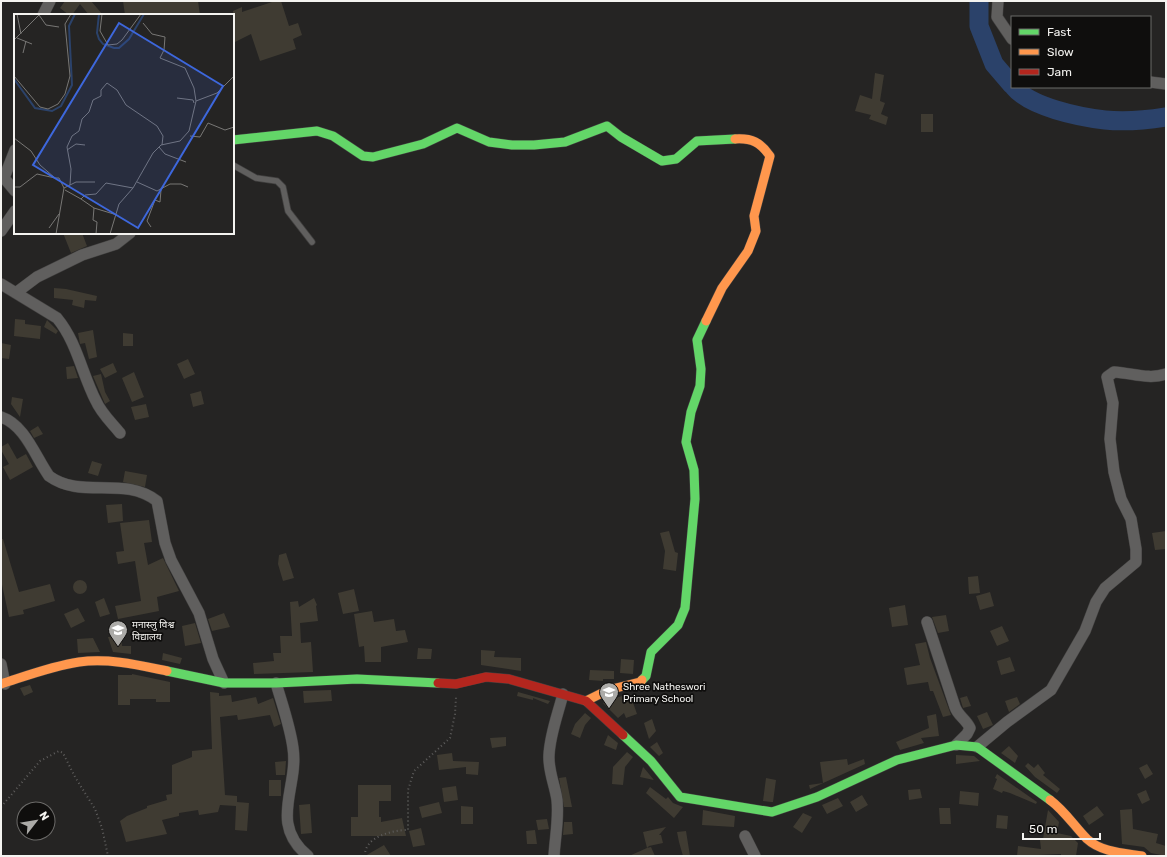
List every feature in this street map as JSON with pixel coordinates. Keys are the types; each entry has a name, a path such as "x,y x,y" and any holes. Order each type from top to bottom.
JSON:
{"street":[{"path":"44,14 50,1"},
{"path":"998,1 997,17 1011,38"},
{"path":"1151,82 1166,84"},
{"path":"234,140 317,132 333,136 363,156 373,157 423,144 457,128 493,143 520,146 572,141 607,126 621,137 662,161 676,159 697,141 749,138 764,148 770,156 754,216 756,231 754,237 748,251 722,288 697,340 701,369 700,386 691,412 686,442 694,470 695,499 685,608 678,625 651,652 646,676 640,682 608,690 586,701"},
{"path":"14,152 3,176 14,190"},
{"path":"1,231 14,212"},
{"path":"16,292 37,277 82,255 116,244 129,234"},
{"path":"1,284 57,318 62,324 73,345 96,403 120,433"},
{"path":"977,747 1007,722 1051,690 1085,631 1096,602 1105,588 1136,562 1136,549 1131,519 1121,499 1114,472 1110,439 1113,403 1107,377 1114,372 1146,377 1166,374"},
{"path":"1,417 8,419 19,429 49,476 56,481 80,487 114,487 146,493 156,501 165,543 171,560 199,613 213,659 224,683"},
{"path":"927,622 957,713 967,722 970,728 967,734 956,745"},
{"path":"1,664 3,684 48,669 79,662 122,662 224,683 276,683 357,679 457,684 486,677 509,679 586,701 650,761 680,797 772,812 817,797 897,760 956,745 977,747 1058,806 1087,839 1097,846 1112,852 1142,856"},
{"path":"276,683 294,749 287,803 287,826 294,842 308,856"},
{"path":"554,856 557,800 551,780 548,756 550,742 563,694"},
{"path":"745,836 755,856"}],"lane":[{"path":"234,165 256,178 277,181 283,186 288,211 312,242"}],"path":[{"path":"365,856 365,850 371,841 385,835 408,830 408,790 414,771 450,738 455,714 457,684"},
{"path":"1,807 40,761 59,751 63,753 75,777 95,809 102,828 108,856"}],"building":[{"path":"65,1 91,1 102,14 88,14 80,4 73,14 68,14 60,8"},
{"path":"123,1 198,1 200,14 125,14"},
{"path":"275,1 281,1 289,26 298,23 302,35 293,39 296,49 260,61 251,34 234,42 233,11 242,7 242,12"},
{"path":"875,73 884,75 880,101 885,103 881,114 888,117 886,125 869,119 871,115 855,111 860,95 872,99"},
{"path":"921,114 933,114 933,132 921,132"},
{"path":"63,234 82,234 87,246 71,253"},
{"path":"54,288 66,289 97,296 96,301 85,300 84,308 72,305 73,300 54,298"},
{"path":"15,319 25,320 25,324 41,326 40,339 14,336"},
{"path":"47,320 58,331 56,334 44,327"},
{"path":"93,330 97,357 89,359 85,343 80,344 78,333"},
{"path":"123,333 133,334 133,346 123,346"},
{"path":"1,343 11,345 9,359 1,358"},
{"path":"188,359 195,374 184,379 177,364"},
{"path":"113,363 117,372 105,378 100,369"},
{"path":"74,366 78,378 67,379 66,367"},
{"path":"134,372 144,397 132,402 122,378"},
{"path":"101,374 105,392 110,401 105,404 93,376"},
{"path":"201,391 204,404 193,407 190,394"},
{"path":"12,397 23,399 20,417 11,404"},
{"path":"146,404 149,417 135,420 131,407"},
{"path":"38,426 43,434 34,438 30,431"},
{"path":"8,443 17,459 26,454 33,467 10,480 3,467 9,464 1,450 1,447"},
{"path":"92,461 102,464 98,476 88,473"},
{"path":"125,471 147,475 145,487 123,482"},
{"path":"122,504 123,521 108,523 106,505"},
{"path":"149,520 152,542 144,543 148,565 163,558 179,591 157,597 159,611 118,619 115,606 141,601 135,561 118,564 116,552 124,551 120,523"},
{"path":"669,531 675,552 678,553 676,571 663,569 665,551 660,533"},
{"path":"1166,531 1166,549 1155,550 1152,533"},
{"path":"1,539 3,539 19,592 50,584 55,601 23,610 24,614 9,617 1,580"},
{"path":"286,553 294,578 283,581 278,564 279,555"},
{"path":"978,576 980,593 969,594 968,577"},
{"path":"77,580 83,580 87,584 87,590 83,594 77,594 73,590 73,584"},
{"path":"354,589 359,611 343,614 338,593"},
{"path":"990,592 994,606 980,610 976,596"},
{"path":"104,598 110,614 100,617 95,602"},
{"path":"314,598 317,605 318,621 300,623 301,643 311,642 313,672 254,674 253,663 274,661 273,653 281,653 280,636 292,636 290,602 298,601 299,607"},
{"path":"905,605 908,625 892,627 889,608"},
{"path":"78,608 85,621 71,628 64,614"},
{"path":"372,611 374,622 394,619 396,631 405,630 408,642 381,647 381,662 365,662 364,646 359,647 354,614"},
{"path":"224,613 230,627 212,631 208,619"},
{"path":"946,615 949,631 938,633 932,617"},
{"path":"195,623 201,643 185,646 182,626"},
{"path":"1002,626 1009,641 997,646 990,631"},
{"path":"121,636 122,646 131,646 131,654 113,652 108,637"},
{"path":"93,638 100,652 78,653 77,639"},
{"path":"926,642 930,658 951,715 943,717 933,691 930,691 928,682 907,685 904,668 920,665 915,644"},
{"path":"418,648 432,649 431,659 417,659"},
{"path":"481,650 495,651 494,657 521,658 521,671 481,665"},
{"path":"163,653 182,658 180,664 162,660"},
{"path":"1010,657 1015,671 1001,675 997,661"},
{"path":"621,659 634,660 633,674 620,673"},
{"path":"590,670 614,671 614,679 603,679 603,681 589,680"},
{"path":"132,674 170,682 170,702 156,702 156,699 130,699 130,705 118,705 118,675"},
{"path":"30,685 33,692 24,696 20,688"},
{"path":"331,690 332,701 304,703 303,691"},
{"path":"210,692 219,693 219,696 231,695 232,702 256,697 258,704 273,698 281,724 274,727 270,715 238,720 237,715 220,717 225,795 237,796 237,802 249,803 247,831 235,830 236,806 220,805 218,812 199,815 198,810 179,813 179,816 162,820 167,834 126,842 120,821 127,816 147,808 147,806 167,800 166,795 172,794 172,765 192,757 192,751 212,749"},
{"path":"518,692 550,701 548,704 533,698 533,700 517,696"},
{"path":"630,694 637,714 626,718 624,713 618,718 603,703 611,699"},
{"path":"967,696 971,706 963,708 960,698"},
{"path":"1017,697 1020,704 1009,712 1005,701"},
{"path":"987,712 993,725 983,729 977,716"},
{"path":"585,713 591,718 585,725 580,738 571,734 575,724"},
{"path":"936,714 939,736 921,738 924,743 900,750 896,742 929,728 927,716"},
{"path":"652,719 656,731 649,739 644,723"},
{"path":"608,735 618,743 616,750 604,745"},
{"path":"506,737 506,746 492,748 490,738"},
{"path":"657,742 663,753 659,756 650,747"},
{"path":"1009,746 1018,756 1015,763 1001,753"},
{"path":"627,752 633,757 625,767 623,785 612,784 613,767"},
{"path":"452,753 453,761 479,762 478,775 466,774 466,767 439,770 437,755"},
{"path":"956,755 974,756 980,761 956,764"},
{"path":"847,759 848,765 864,759 865,764 810,789 809,785 823,783 820,762"},
{"path":"286,761 285,775 276,775 275,762"},
{"path":"1028,763 1034,768 1038,764 1045,773 1043,775 1060,789 1057,793 1035,777 1025,766"},
{"path":"1147,764 1153,774 1145,779 1139,768"},
{"path":"643,767 644,768 654,780 640,777"},
{"path":"997,774 1037,802 1036,804 1010,793 1003,791 1002,793 993,789 997,779 995,778"},
{"path":"566,777 572,807 564,807 559,778"},
{"path":"766,778 776,780 773,802 763,801"},
{"path":"269,780 281,780 281,796 269,796"},
{"path":"358,785 391,785 391,801 379,801 379,817 381,817 381,822 402,818 406,836 351,836 351,817 358,817"},
{"path":"456,786 458,800 444,802 442,788"},
{"path":"650,787 666,799 668,797 673,803 683,807 674,818 646,793"},
{"path":"920,789 922,798 909,800 908,790"},
{"path":"1146,790 1150,800 1142,804 1137,794"},
{"path":"960,791 979,793 978,806 959,804"},
{"path":"862,795 868,805 856,812 850,802"},
{"path":"838,798 843,806 827,814 822,805"},
{"path":"439,802 442,813 422,818 419,807"},
{"path":"310,804 312,833 301,834 299,805"},
{"path":"461,806 473,807 473,824 461,824"},
{"path":"1097,806 1104,815 1089,825 1083,816"},
{"path":"939,808 950,808 951,824 940,824"},
{"path":"1132,809 1133,829 1158,834 1156,843 1166,846 1166,856 1151,853 1144,847 1122,844 1120,810"},
{"path":"703,810 735,816 734,827 702,825"},
{"path":"1048,810 1059,822 1057,833 1071,836 1078,843 1076,856 1061,856 1061,854 1017,856 1018,846 1041,849 1040,840 1043,839"},
{"path":"803,813 812,817 802,833 793,827"},
{"path":"997,815 1008,816 1007,829 996,828"},
{"path":"547,819 549,829 538,830 536,820"},
{"path":"564,822 572,822 573,834 563,835"},
{"path":"666,827 659,835 661,835 663,843 649,846 647,848 643,832"},
{"path":"421,828 425,845 413,847 409,831"},
{"path":"535,830 537,844 527,844 526,831"},
{"path":"686,831 690,856 683,856 677,832"},
{"path":"384,845 391,856 365,856"},
{"path":"651,847 655,856 629,856"}],"waterway":[{"path":"979,1 979,26 994,64 1011,84"},
{"path":"1015,88 1031,100 1069,114 1120,121 1166,117"}],"traffic: fast":[{"path":"234,140 317,131 333,136 363,156 373,157 423,144 457,128 489,142 512,145 534,145 565,142 607,126 621,137 662,161 676,159 697,141 735,139"},
{"path":"642,680 646,676 651,652 678,625 685,608 695,499 694,470 686,442 691,412 700,386 701,369 697,340 706,321"},
{"path":"167,671 224,683 276,683 357,679 438,683"},
{"path":"623,735 651,761 680,797 772,812 817,797 897,760 956,745 977,747 1050,800"}],"traffic: slow":[{"path":"706,321 722,288 748,251 756,231 754,216 770,156 763,147 751,140 735,139"},
{"path":"1,684 59,666 90,661 123,663 167,671"},
{"path":"586,701 608,690 640,682 642,680"},
{"path":"1050,800 1087,839 1099,847 1142,856"}],"traffic: jam":[{"path":"438,683 456,684 486,677 509,679 586,701 623,735"}],"place":[{"name":"मनास्लु विश्व विद्यालय","path":"118,647"},
{"name":"Shree Natheswori Primary School","path":"609,709"}]}
